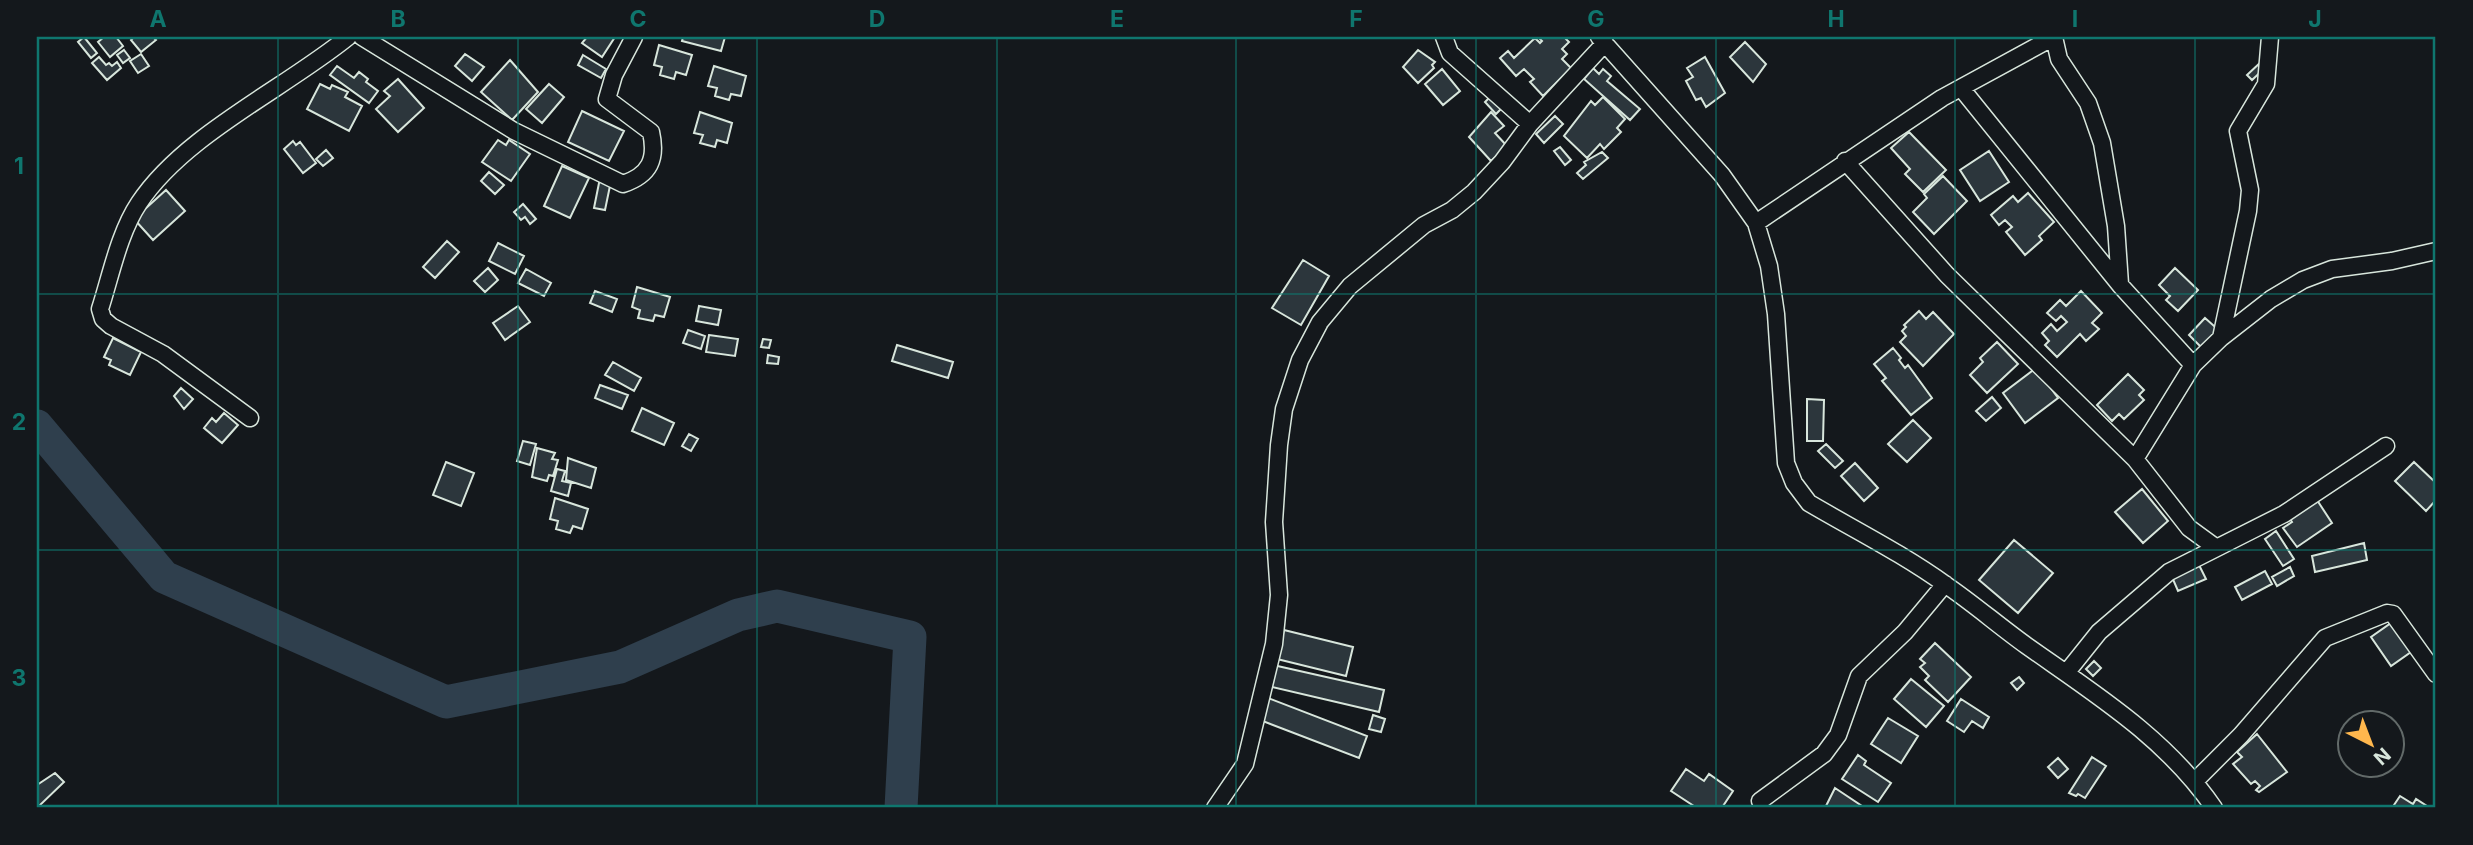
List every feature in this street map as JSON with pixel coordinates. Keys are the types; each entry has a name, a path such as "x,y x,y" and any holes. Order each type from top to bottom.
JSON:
{"street":[{"path":"250,418 163,354 111,326 103,319 100,309 137,205 158,178 189,149 320,60 348,37"},
{"path":"362,37 514,131 623,184 637,179 650,168 654,147 651,131 607,99 614,75 634,37"},
{"path":"1444,37 1450,53 1530,124"},
{"path":"1756,223 1845,161 1961,88 2054,37 2059,59 2088,103 2102,143 2116,226 2120,285"},
{"path":"2221,338 2250,190 2238,131 2266,84 2270,37"},
{"path":"1215,808 1245,764 1274,644 1279,595 1275,522 1279,445 1284,409 1300,360 1320,322 1350,286 1424,225 1452,210 1474,192 1602,40 1722,175 1756,223 1771,278 1786,463 1794,483 1809,503 1945,584 2028,647 2067,672 2130,720 2195,781 2214,808"},
{"path":"1961,88 2120,285 2193,365"},
{"path":"1845,161 1947,275 2135,459 2189,528 2215,547"},
{"path":"2135,459 2193,365 2221,338 2271,299 2302,280 2332,269 2392,261 2436,251"},
{"path":"2067,672 2099,632 2169,572 2284,514 2386,446"},
{"path":"1760,801 1824,754 1838,735 1859,676 1905,632 1945,584"},
{"path":"2195,781 2241,735 2309,654 2325,638 2339,631 2387,613 2393,614 2436,674"}],"building":[{"path":"84,37 97,53 91,58 78,42"},
{"path":"104,37 116,37 123,46 110,57 98,42"},
{"path":"134,37 153,37 156,40 141,52 131,40"},
{"path":"587,37 615,37 602,57 582,43"},
{"path":"683,37 725,37 721,51 682,41"},
{"path":"1538,37 1564,37 1569,42 1562,49 1567,54 1562,59 1571,68 1543,96 1530,82 1534,79 1524,69 1516,76 1500,58 1508,51 1514,58 1535,38 1540,43 1542,41"},
{"path":"1745,42 1766,64 1753,82 1730,57"},
{"path":"659,45 692,55 686,75 676,72 674,79 660,75 662,67 654,65"},
{"path":"124,50 130,58 123,63 117,55"},
{"path":"1418,50 1435,62 1432,65 1434,68 1418,83 1403,67"},
{"path":"141,54 149,66 138,73 130,61"},
{"path":"465,54 484,67 472,81 455,66"},
{"path":"583,55 606,69 601,78 578,65"},
{"path":"99,57 106,65 109,63 112,66 117,62 121,68 107,80 92,63"},
{"path":"1705,57 1725,93 1706,107 1701,98 1696,100 1686,81 1693,77 1687,68"},
{"path":"510,60 538,92 512,120 481,92"},
{"path":"2261,62 2266,67 2252,80 2247,75"},
{"path":"337,66 354,78 359,72 368,79 366,82 378,91 369,103 330,75"},
{"path":"714,66 746,76 741,96 731,94 729,100 715,96 717,88 708,86"},
{"path":"1593,68 1599,74 1603,69 1611,76 1607,81 1640,109 1630,120 1584,79"},
{"path":"1442,69 1460,91 1443,105 1425,84"},
{"path":"398,79 424,108 398,132 376,109 390,96 384,91"},
{"path":"320,84 330,89 332,85 348,92 345,97 362,106 349,131 307,109"},
{"path":"549,84 564,97 542,123 526,109"},
{"path":"1493,94 1504,106 1496,114 1485,102"},
{"path":"1603,97 1625,119 1617,128 1621,132 1604,149 1600,144 1587,158 1564,136 1591,101 1595,105"},
{"path":"582,111 624,131 609,161 568,142"},
{"path":"700,112 732,123 727,143 717,140 715,147 700,143 703,135 694,133"},
{"path":"1491,112 1504,126 1495,133 1507,146 1491,161 1469,137"},
{"path":"1555,116 1563,124 1544,143 1536,134"},
{"path":"1909,132 1946,170 1923,192 1905,174 1910,169 1891,148"},
{"path":"498,140 506,145 509,140 530,154 511,181 482,162"},
{"path":"293,141 296,145 300,142 316,163 303,173 284,149"},
{"path":"1560,147 1571,160 1565,165 1554,151"},
{"path":"326,150 333,158 323,166 316,159"},
{"path":"1989,151 2009,182 1980,201 1960,170"},
{"path":"1602,152 1608,158 1583,179 1577,173 1586,165 1584,162"},
{"path":"562,166 589,178 570,218 544,206"},
{"path":"489,172 504,185 495,194 481,181"},
{"path":"1943,176 1967,201 1934,234 1913,212 1927,198 1924,194"},
{"path":"600,178 611,181 605,210 594,208"},
{"path":"166,190 185,211 153,240 134,219"},
{"path":"2028,193 2054,222 2039,236 2042,240 2025,255 2006,232 2012,227 2005,220 1999,225 1991,215 2013,196 2018,202"},
{"path":"523,204 536,219 530,224 525,217 521,220 514,212"},
{"path":"447,241 459,252 435,278 423,267"},
{"path":"498,243 524,256 515,274 489,261"},
{"path":"1303,260 1329,276 1301,325 1272,308"},
{"path":"488,268 498,280 485,292 474,281"},
{"path":"2175,268 2198,290 2178,311 2166,300 2170,296 2159,285"},
{"path":"526,269 551,283 544,296 518,283"},
{"path":"637,287 670,297 664,317 655,315 653,321 638,318 640,310 632,307"},
{"path":"595,291 617,299 612,312 590,303"},
{"path":"2081,291 2102,313 2092,323 2099,329 2086,341 2080,334 2057,357 2045,345 2049,341 2042,333 2051,324 2057,331 2067,322 2061,316 2056,321 2047,313 2060,300 2066,306"},
{"path":"518,306 530,322 505,340 493,323"},
{"path":"699,306 721,310 718,325 696,321"},
{"path":"1919,311 1926,319 1933,312 1954,334 1923,366 1900,342 1906,336 1902,331 1906,327 1904,325"},
{"path":"2205,318 2222,333 2205,351 2189,335"},
{"path":"688,330 705,336 701,349 683,343"},
{"path":"709,335 738,339 735,356 706,352"},
{"path":"113,338 141,352 130,375 109,365 111,360 104,357"},
{"path":"763,339 771,340 769,348 761,347"},
{"path":"1997,342 2018,364 1987,393 1970,375 1983,362 1980,358"},
{"path":"897,345 953,362 948,378 892,361"},
{"path":"1893,348 1905,368 1908,365 1932,398 1911,415 1882,381 1886,378 1874,364"},
{"path":"768,355 779,357 778,364 767,363"},
{"path":"613,362 641,378 634,391 605,375"},
{"path":"2036,368 2058,398 2025,423 2003,393"},
{"path":"2128,374 2144,390 2139,395 2144,400 2124,419 2119,414 2112,421 2097,405"},
{"path":"600,385 628,395 622,409 595,398"},
{"path":"181,388 193,399 184,409 174,396"},
{"path":"1992,397 2001,408 1986,421 1976,411"},
{"path":"1807,399 1824,400 1823,441 1807,441"},
{"path":"642,408 674,423 664,445 632,431"},
{"path":"224,413 238,425 222,443 204,428 212,418 216,422"},
{"path":"1913,420 1931,438 1907,462 1888,444"},
{"path":"689,434 698,439 691,451 682,446"},
{"path":"523,441 536,444 530,465 517,461"},
{"path":"1826,444 1843,461 1835,468 1818,451"},
{"path":"537,448 555,453 552,459 558,460 553,476 549,475 547,481 532,477"},
{"path":"568,458 596,468 591,488 566,480"},
{"path":"446,462 474,473 461,506 433,495"},
{"path":"2414,462 2436,483 2436,500 2426,511 2395,481"},
{"path":"1855,463 1878,488 1864,501 1841,476"},
{"path":"557,469 565,471 562,481 571,483 568,496 551,491"},
{"path":"2142,489 2168,521 2143,543 2115,512"},
{"path":"555,498 588,509 582,529 573,526 570,533 556,529 558,521 550,519"},
{"path":"2317,500 2332,523 2297,547 2283,528 2292,522 2290,519"},
{"path":"2276,531 2294,559 2283,566 2265,539"},
{"path":"2014,540 2053,573 2018,613 1979,580"},
{"path":"2364,543 2367,560 2315,572 2312,556"},
{"path":"2199,565 2206,579 2178,591 2172,577"},
{"path":"2290,567 2294,576 2277,586 2272,577"},
{"path":"2265,571 2272,584 2242,600 2235,587"},
{"path":"2391,623 2411,652 2391,666 2371,637"},
{"path":"1284,630 1353,647 1346,676 1277,659"},
{"path":"1935,643 1971,677 1948,702 1925,680 1929,676 1920,667 1925,663 1920,659"},
{"path":"2094,661 2101,668 2093,676 2086,669"},
{"path":"1273,665 1384,690 1379,712 1268,686"},
{"path":"2019,677 2024,683 2017,690 2011,683"},
{"path":"1911,679 1944,706 1926,727 1894,699"},
{"path":"1268,698 1367,736 1359,758 1260,720"},
{"path":"1961,699 1989,717 1983,728 1972,721 1964,732 1947,721"},
{"path":"1373,715 1385,719 1381,732 1369,729"},
{"path":"1888,718 1918,736 1901,763 1871,744"},
{"path":"2257,734 2287,772 2259,792 2256,790 2260,786 2255,781 2251,784 2233,764 2242,757 2237,752"},
{"path":"1858,755 1866,761 1864,765 1891,783 1878,802 1842,779"},
{"path":"2092,757 2106,766 2085,798 2069,793"},
{"path":"2058,758 2068,769 2058,778 2048,767"},
{"path":"1686,769 1704,781 1709,774 1733,791 1723,806 1697,808 1671,791"},
{"path":"55,773 64,782 37,808 37,785"},
{"path":"1835,788 1865,808 1826,806"},
{"path":"2400,796 2413,804 2416,799 2430,808 2392,808"}],"waterway":[{"path":"37,426 164,577 446,702 620,667 738,615 777,606 910,637 901,808"}]}
